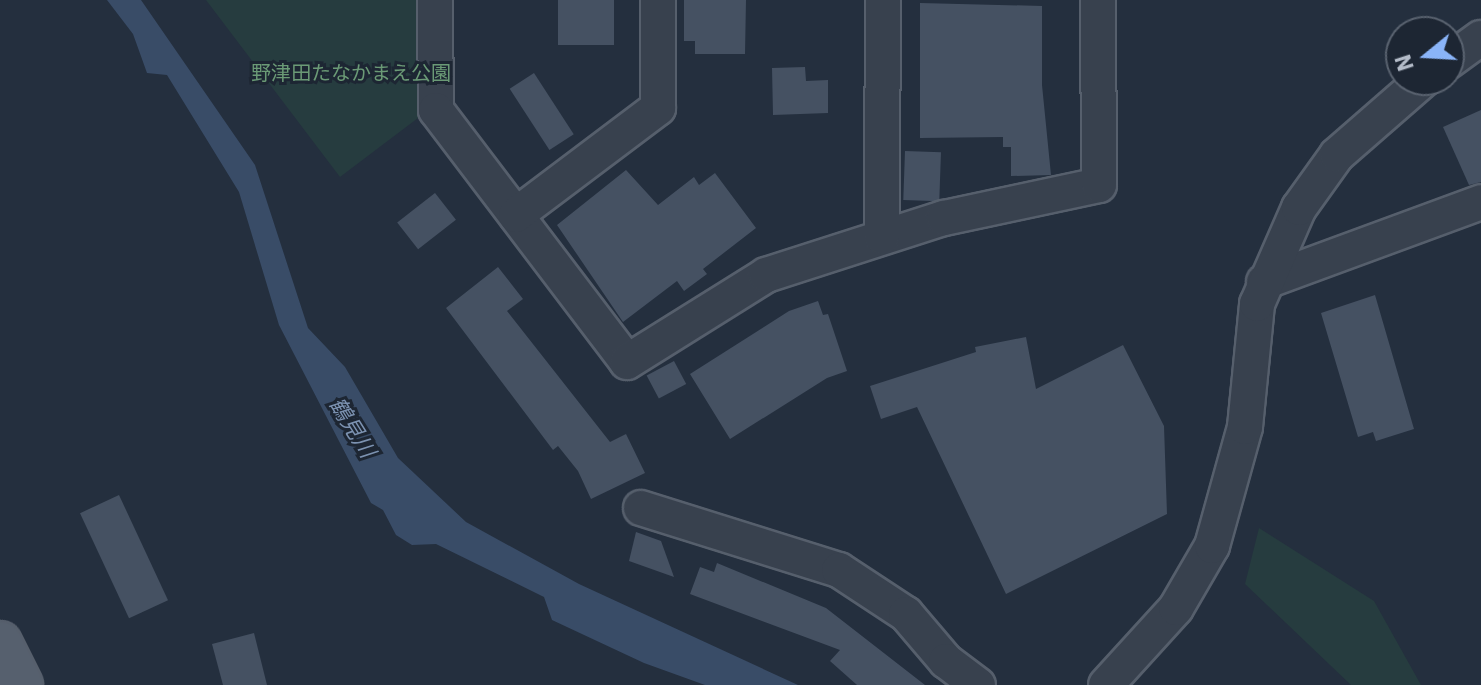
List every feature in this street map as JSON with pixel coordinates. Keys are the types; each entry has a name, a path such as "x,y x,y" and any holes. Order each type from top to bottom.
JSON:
{"main road":[{"path":"0,643 21,685"}],"street":[{"path":"435,0 436,110 627,362 766,275 944,218 1099,185 1098,0"},
{"path":"516,215 658,108 658,0"},
{"path":"882,237 883,0"},
{"path":"1106,685 1176,608 1212,546 1245,427 1264,282 1299,208 1337,155 1405,96"},
{"path":"1264,282 1481,202"},
{"path":"641,508 839,570 906,614 946,661 978,685"}],"green space":[{"name":"野津田たなかまえ公園","path":"206,0 421,0 422,115 340,177"},
{"path":"1259,528 1374,601 1421,685 1351,685 1245,584"}],"water":[{"name":"鶴見川","path":"107,0 141,0 255,165 308,328 345,367 398,458 466,522 579,584 798,685 705,685 644,663 552,620 544,597 436,544 412,545 396,535 383,510 371,503 279,325 239,192 167,75 147,73 133,34"}],"building":[{"path":"558,0 614,0 614,45 558,45"},
{"path":"684,0 746,0 745,54 695,54 695,41 684,41"},
{"path":"920,3 1042,6 1042,85 1051,175 1011,176 1011,147 1003,147 1003,137 920,138"},
{"path":"805,67 806,81 828,80 828,113 773,115 772,68"},
{"path":"534,73 574,134 549,150 510,89"},
{"path":"1481,110 1481,182 1469,185 1443,127"},
{"path":"905,151 941,152 939,201 903,200"},
{"path":"626,170 658,205 694,177 699,185 715,173 756,228 703,269 707,274 684,291 677,281 623,322 557,225"},
{"path":"435,193 456,220 418,249 397,223"},
{"path":"498,267 523,299 507,311 610,442 626,434 645,473 591,499 578,471 558,446 553,450 446,308"},
{"path":"1375,295 1414,429 1376,441 1373,432 1358,437 1321,313"},
{"path":"818,301 823,315 828,314 847,371 827,378 730,439 690,374 789,311"},
{"path":"1026,337 1036,389 1123,345 1164,426 1167,514 1006,594 917,407 881,419 870,386 976,352 975,347"},
{"path":"674,361 686,384 659,399 647,376"},
{"path":"119,495 168,600 129,618 80,513"},
{"path":"636,532 661,541 674,577 629,561"},
{"path":"717,563 826,608 925,685 857,685 830,661 840,650 690,594 700,567 714,572"},
{"path":"254,633 267,685 223,685 212,644"}]}
